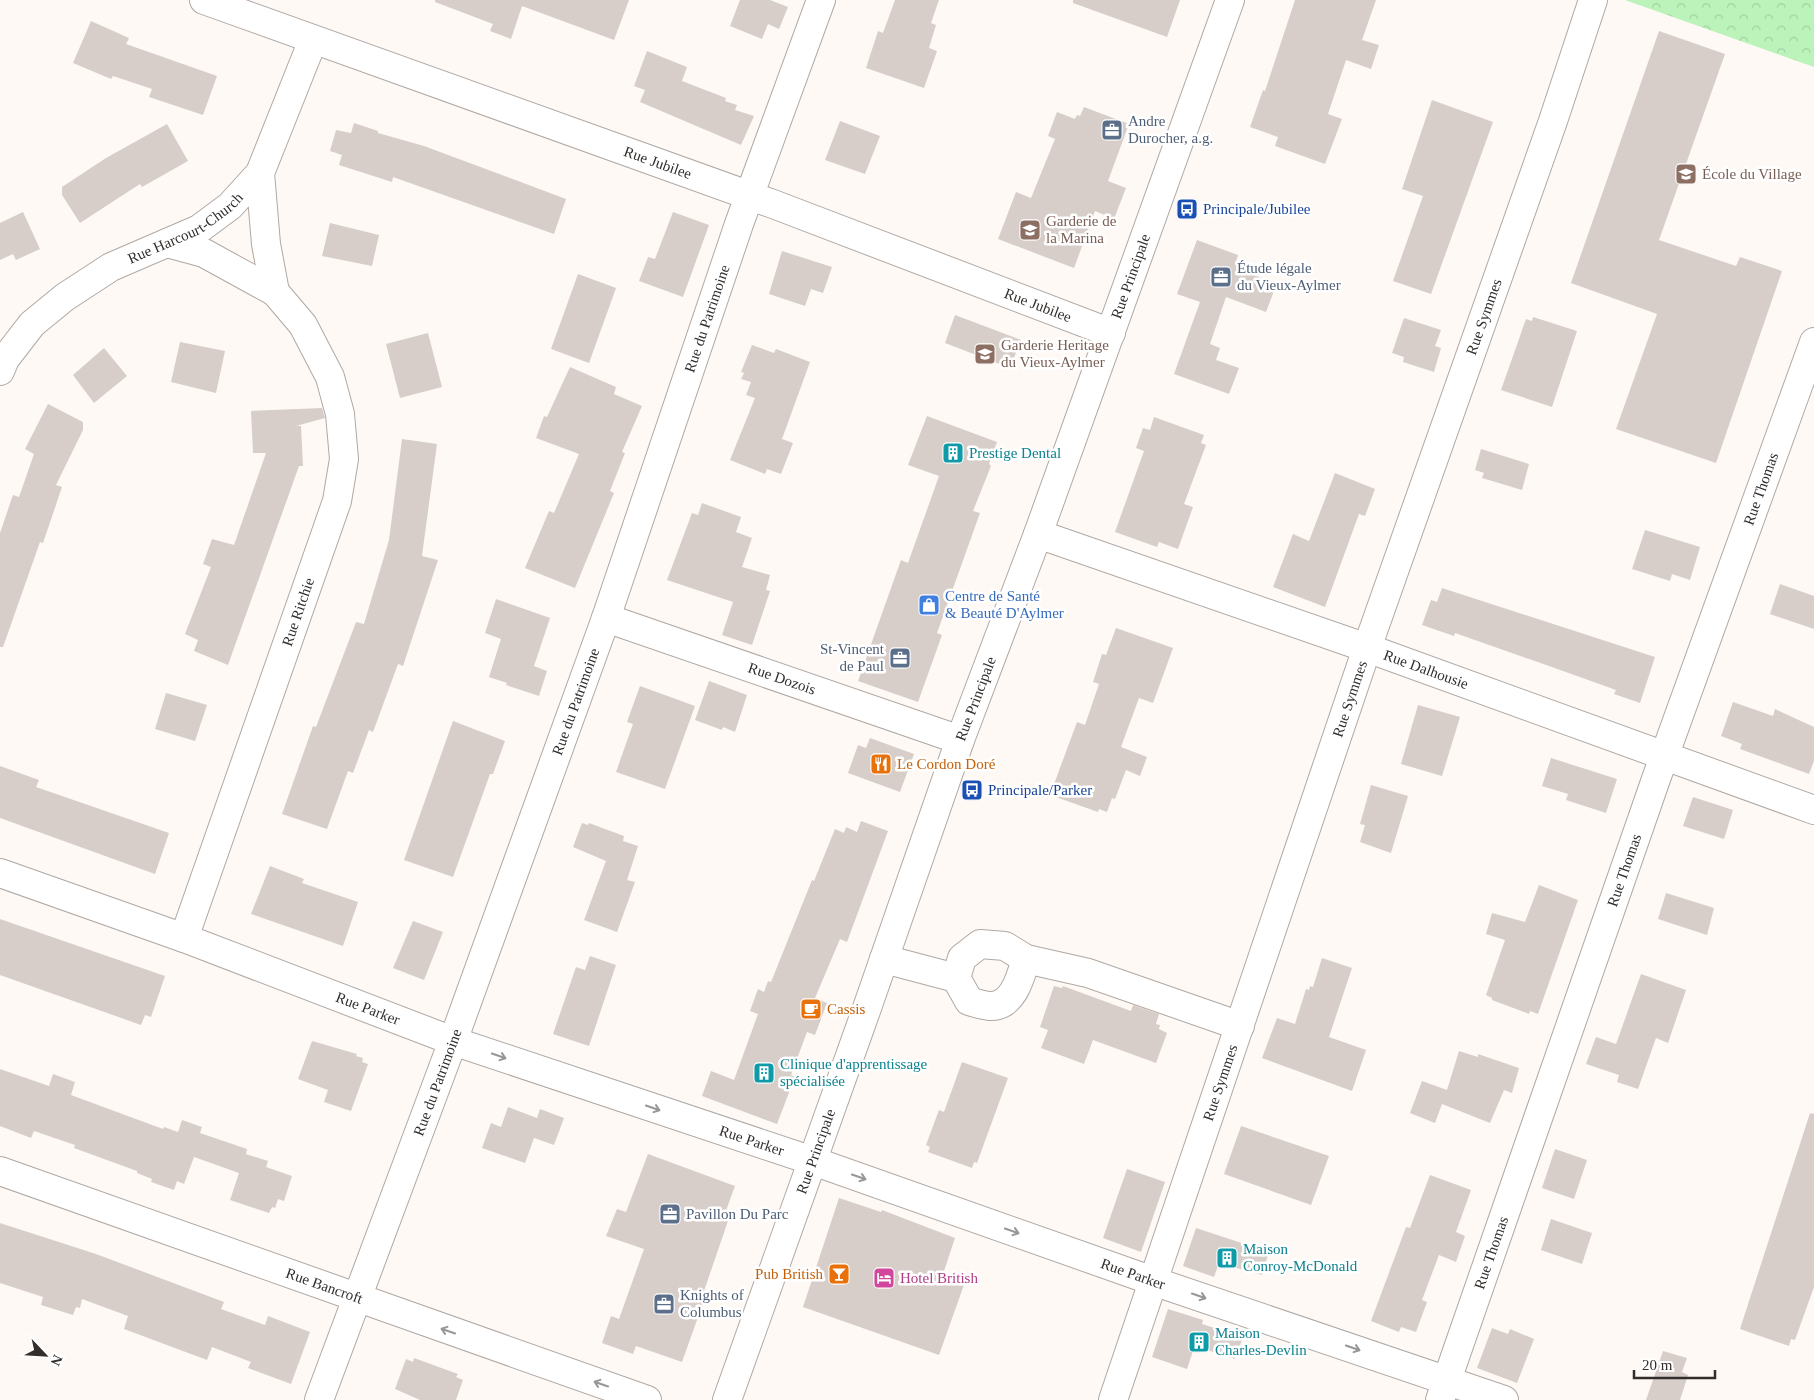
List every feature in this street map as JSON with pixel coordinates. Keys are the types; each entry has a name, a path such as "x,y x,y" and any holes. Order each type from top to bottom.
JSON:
{"street":[{"name":"Rue Jubilee","path":"204,0 749,196 1111,333"},
{"name":"Rue du Patrimoine","path":"319,1400 453,1041 606,618 749,196 821,0"},
{"name":"Rue Principale","path":"727,1400 813,1161 960,740 1038,534 1230,0"},
{"name":"Rue Symmes","path":"1113,1400 1367,648 1550,130 1593,0"},
{"name":"Rue Harcourt-Church","path":"0,371 5,359 32,324 66,296 110,267 199,229 222,211 260,173 313,40"},
{"name":"Rue Ritchie","path":"260,173 266,244 276,292"},
{"name":"Rue Ritchie","path":"167,244 204,253 276,292 303,325 330,377 340,414 344,459 337,501 184,938"},
{"name":"Rue Thomas","path":"1443,1390 1664,755 1814,342"},
{"name":"Rue Dalhousie","path":"1038,534 1367,648 1814,810"},
{"name":"Rue Dozois","path":"606,618 960,740"},
{"name":"Rue Parker","path":"0,872 184,938 453,1041 813,1161 1153,1281 1443,1390 1504,1400"},
{"path":"956,978 962,958 980,944 1005,946 1026,959 1088,973 1240,1026"},
{"path":"884,959 956,978 969,1001 991,1006 1009,998 1020,982 1026,959"},
{"name":"Rue Bancroft","path":"0,1171 357,1299 648,1400"}],"green space":[{"path":"1625,0 1814,0 1814,67"}],"building":[{"path":"435,0 629,0 614,40 522,6 511,39 490,31 493,24 435,2"},
{"path":"740,0 770,0 788,7 779,29 768,24 762,39 730,26"},
{"path":"895,0 939,0 931,23 936,25 929,48 937,51 924,88 866,68 878,31 883,33"},
{"path":"1073,0 1180,0 1167,37 1073,3"},
{"path":"1295,0 1376,0 1362,40 1379,45 1371,69 1346,60 1328,114 1342,119 1325,164 1275,146 1278,137 1250,127 1263,90 1265,91"},
{"path":"91,21 129,38 126,44 217,76 203,115 149,97 152,89 113,76 111,79 73,63"},
{"path":"1659,31 1725,54 1659,240 1736,266 1740,257 1782,271 1716,463 1616,429 1657,314 1571,283"},
{"path":"647,51 687,67 682,81 726,98 725,101 737,105 735,110 754,116 741,145 640,102 645,90 634,86"},
{"path":"1432,100 1493,122 1431,294 1393,281 1423,196 1402,189"},
{"path":"1084,107 1129,124 1108,181 1126,188 1114,219 1095,211 1074,268 998,239 1016,192 1031,198 1055,139 1048,136 1057,112 1075,119 1077,115 1080,116"},
{"path":"840,121 880,136 865,174 825,160"},
{"path":"354,123 378,131 378,133 424,146 566,199 554,234 393,177 392,182 339,165 342,155 330,151 336,130 351,133"},
{"path":"167,124 188,161 142,187 140,184 80,223 62,195 62,187 106,158"},
{"path":"23,212 40,249 16,260 13,254 0,260 0,223"},
{"path":"673,212 709,225 683,297 639,281 648,257 655,259"},
{"path":"330,223 379,235 372,266 322,256"},
{"path":"1197,240 1238,255 1236,262 1244,265 1242,271 1277,283 1266,312 1226,297 1210,344 1220,348 1216,360 1239,368 1229,394 1174,374 1200,302 1177,294"},
{"path":"782,251 832,267 823,293 811,289 805,306 769,294"},
{"path":"578,274 616,288 589,363 551,349"},
{"path":"955,315 1021,340 1010,368 945,343"},
{"path":"1533,317 1577,331 1552,407 1501,390 1526,319 1532,321"},
{"path":"1404,318 1441,330 1435,346 1441,348 1434,372 1403,362 1404,357 1392,353"},
{"path":"428,333 442,387 400,398 386,344"},
{"path":"180,342 225,351 216,393 171,382"},
{"path":"752,345 774,353 776,349 810,362 782,439 793,443 781,474 767,469 765,474 730,460 755,398 746,395 751,382 741,379 744,373 741,372"},
{"path":"104,348 127,376 94,403 73,375"},
{"path":"570,367 616,387 614,394 642,406 622,452 625,453 610,491 614,493 575,588 525,568 549,511 554,513 579,454 536,438 544,416 547,417"},
{"path":"48,404 83,422 83,430 56,485 62,487 43,543 40,542 3,647 0,647 0,533 13,495 19,497 34,454 25,449"},
{"path":"322,408 325,418 296,426 301,426 303,466 299,466 228,665 194,651 198,640 185,634 211,567 203,564 212,539 234,545 266,453 253,453 251,411"},
{"path":"927,416 997,442 989,464 991,466 973,511 980,513 937,633 942,635 918,702 858,681 901,560 908,563 939,476 908,465"},
{"path":"1154,417 1204,435 1201,443 1206,445 1184,504 1193,507 1178,549 1159,542 1157,547 1115,532 1144,451 1136,448 1143,428 1150,430"},
{"path":"402,439 437,444 422,556 438,560 403,666 398,664 373,732 369,730 353,773 348,771 327,829 282,814 313,726 316,727 356,622 364,624 389,540"},
{"path":"1481,449 1529,464 1522,490 1482,478 1484,473 1475,470"},
{"path":"1335,473 1375,489 1365,516 1359,514 1325,607 1273,587 1293,534 1309,541"},
{"path":"702,503 741,517 736,532 752,538 742,567 770,575 766,590 770,591 752,645 722,635 733,602 667,580 692,513 698,515"},
{"path":"1645,530 1700,547 1690,580 1672,574 1670,581 1632,569"},
{"path":"1780,584 1814,596 1814,629 1770,614"},
{"path":"1442,588 1655,657 1640,703 1614,694 1616,690 1549,666 1455,633 1454,636 1422,625 1431,600 1437,602"},
{"path":"496,599 550,618 534,666 547,671 539,696 489,677 501,639 485,633"},
{"path":"1116,628 1173,648 1153,703 1139,698 1121,747 1147,757 1140,776 1126,770 1115,799 1112,798 1107,812 1099,809 1098,812 1050,795 1077,722 1085,725 1099,684 1093,682 1102,654 1106,655"},
{"path":"709,681 747,695 735,732 723,727 722,730 695,720"},
{"path":"640,686 695,706 665,789 616,772 633,724 627,722"},
{"path":"166,693 207,705 195,741 155,729"},
{"path":"1733,702 1773,716 1775,709 1814,727 1814,761 1809,774 1740,749 1742,744 1721,736"},
{"path":"1418,705 1460,717 1442,776 1401,764"},
{"path":"453,721 505,741 493,774 490,774 453,877 404,860"},
{"name":"Le Cordon Doré","path":"870,738 914,754 900,792 848,773 858,745 866,748"},
{"path":"1551,758 1617,779 1606,813 1566,800 1568,794 1542,786"},
{"path":"0,766 39,780 36,787 169,833 155,874 0,818"},
{"path":"1371,785 1408,796 1391,853 1360,842 1365,825 1360,824"},
{"path":"1693,797 1733,810 1724,839 1683,826"},
{"path":"861,821 888,831 847,942 840,939 815,998 827,1003 815,1035 807,1032 791,1075 795,1077 777,1124 702,1096 711,1071 734,1080 758,1014 750,1011 758,989 764,992 768,981 771,982 812,880 814,881 835,829 844,833 846,827 857,832"},
{"path":"582,823 588,825 589,823 624,836 623,841 638,846 627,880 635,882 617,932 584,920 606,861 573,847"},
{"path":"270,866 304,879 302,883 358,902 343,946 251,914"},
{"path":"1539,885 1578,900 1538,1014 1530,1011 1529,1014 1492,1000 1492,998 1486,995 1505,940 1486,934 1492,913 1525,922"},
{"path":"1666,893 1714,908 1707,935 1658,919"},
{"path":"0,919 165,976 151,1017 145,1015 141,1025 0,975"},
{"path":"413,921 443,932 424,980 393,968"},
{"path":"590,956 616,965 589,1046 553,1034 576,967 585,970"},
{"path":"1322,958 1352,968 1329,1037 1366,1050 1352,1091 1262,1058 1277,1018 1295,1024 1306,989 1309,990 1310,986 1313,987"},
{"path":"1641,974 1686,990 1668,1043 1656,1038 1638,1089 1617,1082 1619,1075 1586,1064 1596,1037 1616,1044"},
{"path":"1054,986 1062,988 1063,986 1131,1011 1133,1005 1159,1014 1156,1024 1160,1025 1159,1029 1167,1033 1156,1063 1093,1040 1084,1064 1041,1048 1048,1030 1040,1027"},
{"path":"312,1041 357,1054 356,1056 363,1058 362,1062 368,1064 351,1111 324,1102 328,1090 298,1079"},
{"path":"1459,1051 1478,1057 1478,1054 1519,1068 1512,1093 1504,1090 1490,1123 1442,1104 1435,1123 1410,1113 1422,1081 1447,1090"},
{"path":"962,1062 1008,1078 977,1163 974,1162 972,1168 928,1152 930,1147 926,1145 939,1110 944,1112"},
{"path":"0,1069 49,1086 53,1074 75,1082 71,1095 163,1129 164,1127 178,1132 182,1120 202,1127 200,1133 247,1149 246,1154 268,1161 266,1167 292,1176 284,1201 278,1199 275,1208 272,1207 269,1213 230,1200 239,1173 194,1157 184,1184 177,1181 174,1190 151,1182 152,1179 137,1173 137,1171 74,1148 75,1145 34,1131 31,1138 0,1126"},
{"path":"508,1107 537,1118 540,1109 564,1118 554,1145 534,1138 525,1163 482,1148 491,1123 501,1127"},
{"path":"1810,1113 1814,1114 1814,1287 1795,1340 1791,1339 1789,1346 1740,1329"},
{"path":"1241,1126 1329,1156 1311,1205 1224,1174"},
{"path":"1555,1149 1587,1160 1574,1199 1542,1188"},
{"path":"648,1154 735,1186 724,1216 729,1218 704,1291 707,1292 682,1362 636,1346 633,1354 602,1343 611,1316 619,1319 644,1249 606,1236 617,1209 626,1212"},
{"path":"1127,1169 1165,1182 1141,1252 1103,1238"},
{"path":"1430,1175 1471,1190 1456,1232 1465,1236 1456,1262 1439,1255 1422,1300 1427,1302 1416,1332 1401,1327 1399,1332 1371,1321 1406,1227 1410,1228"},
{"name":"Hotel British","path":"839,1198 881,1212 882,1210 955,1238 943,1274 965,1282 939,1355 803,1307"},
{"path":"1551,1219 1592,1233 1582,1264 1541,1250"},
{"path":"0,1223 96,1254 224,1302 221,1309 265,1325 268,1316 310,1332 291,1384 248,1368 251,1362 212,1347 207,1360 124,1329 128,1316 82,1299 80,1308 76,1307 73,1315 41,1305 43,1297 0,1283"},
{"name":"Maison Conroy-McDonald","path":"1196,1228 1269,1252 1262,1275 1219,1263 1214,1277 1183,1266"},
{"name":"Maison Charles-Devlin","path":"1168,1309 1203,1320 1202,1324 1243,1337 1235,1359 1201,1348 1199,1353 1193,1351 1187,1369 1152,1357"},
{"path":"1492,1328 1508,1334 1510,1329 1534,1339 1517,1383 1477,1368"},
{"path":"1663,1351 1687,1358 1682,1372 1688,1375 1680,1400 1646,1400"},
{"path":"414,1358 458,1374 456,1377 463,1380 456,1400 420,1400 395,1389 406,1359 413,1362"}],"place":[{"name":"Andre Durocher, a.g.","path":"1112,130"},
{"name":"École du Village","path":"1686,174"},
{"name":"Principale/Jubilee","path":"1187,209"},
{"name":"Garderie de la Marina","path":"1030,230"},
{"name":"Étude légale du Vieux-Aylmer","path":"1221,277"},
{"name":"Garderie Heritage du Vieux-Aylmer","path":"985,354"},
{"name":"Prestige Dental","path":"953,453"},
{"name":"Centre de Santé & Beauté D'Aylmer","path":"929,605"},
{"name":"St-Vincent de Paul","path":"900,658"},
{"name":"Le Cordon Doré","path":"881,764"},
{"name":"Principale/Parker","path":"972,790"},
{"name":"Cassis","path":"811,1009"},
{"name":"Clinique d'apprentissage spécialisée","path":"764,1073"},
{"name":"Pavillon Du Parc","path":"670,1214"},
{"name":"Maison Conroy-McDonald","path":"1227,1258"},
{"name":"Pub British","path":"839,1274"},
{"name":"Hotel British","path":"884,1278"},
{"name":"Knights of Columbus","path":"664,1304"},
{"name":"Maison Charles-Devlin","path":"1199,1342"}]}
